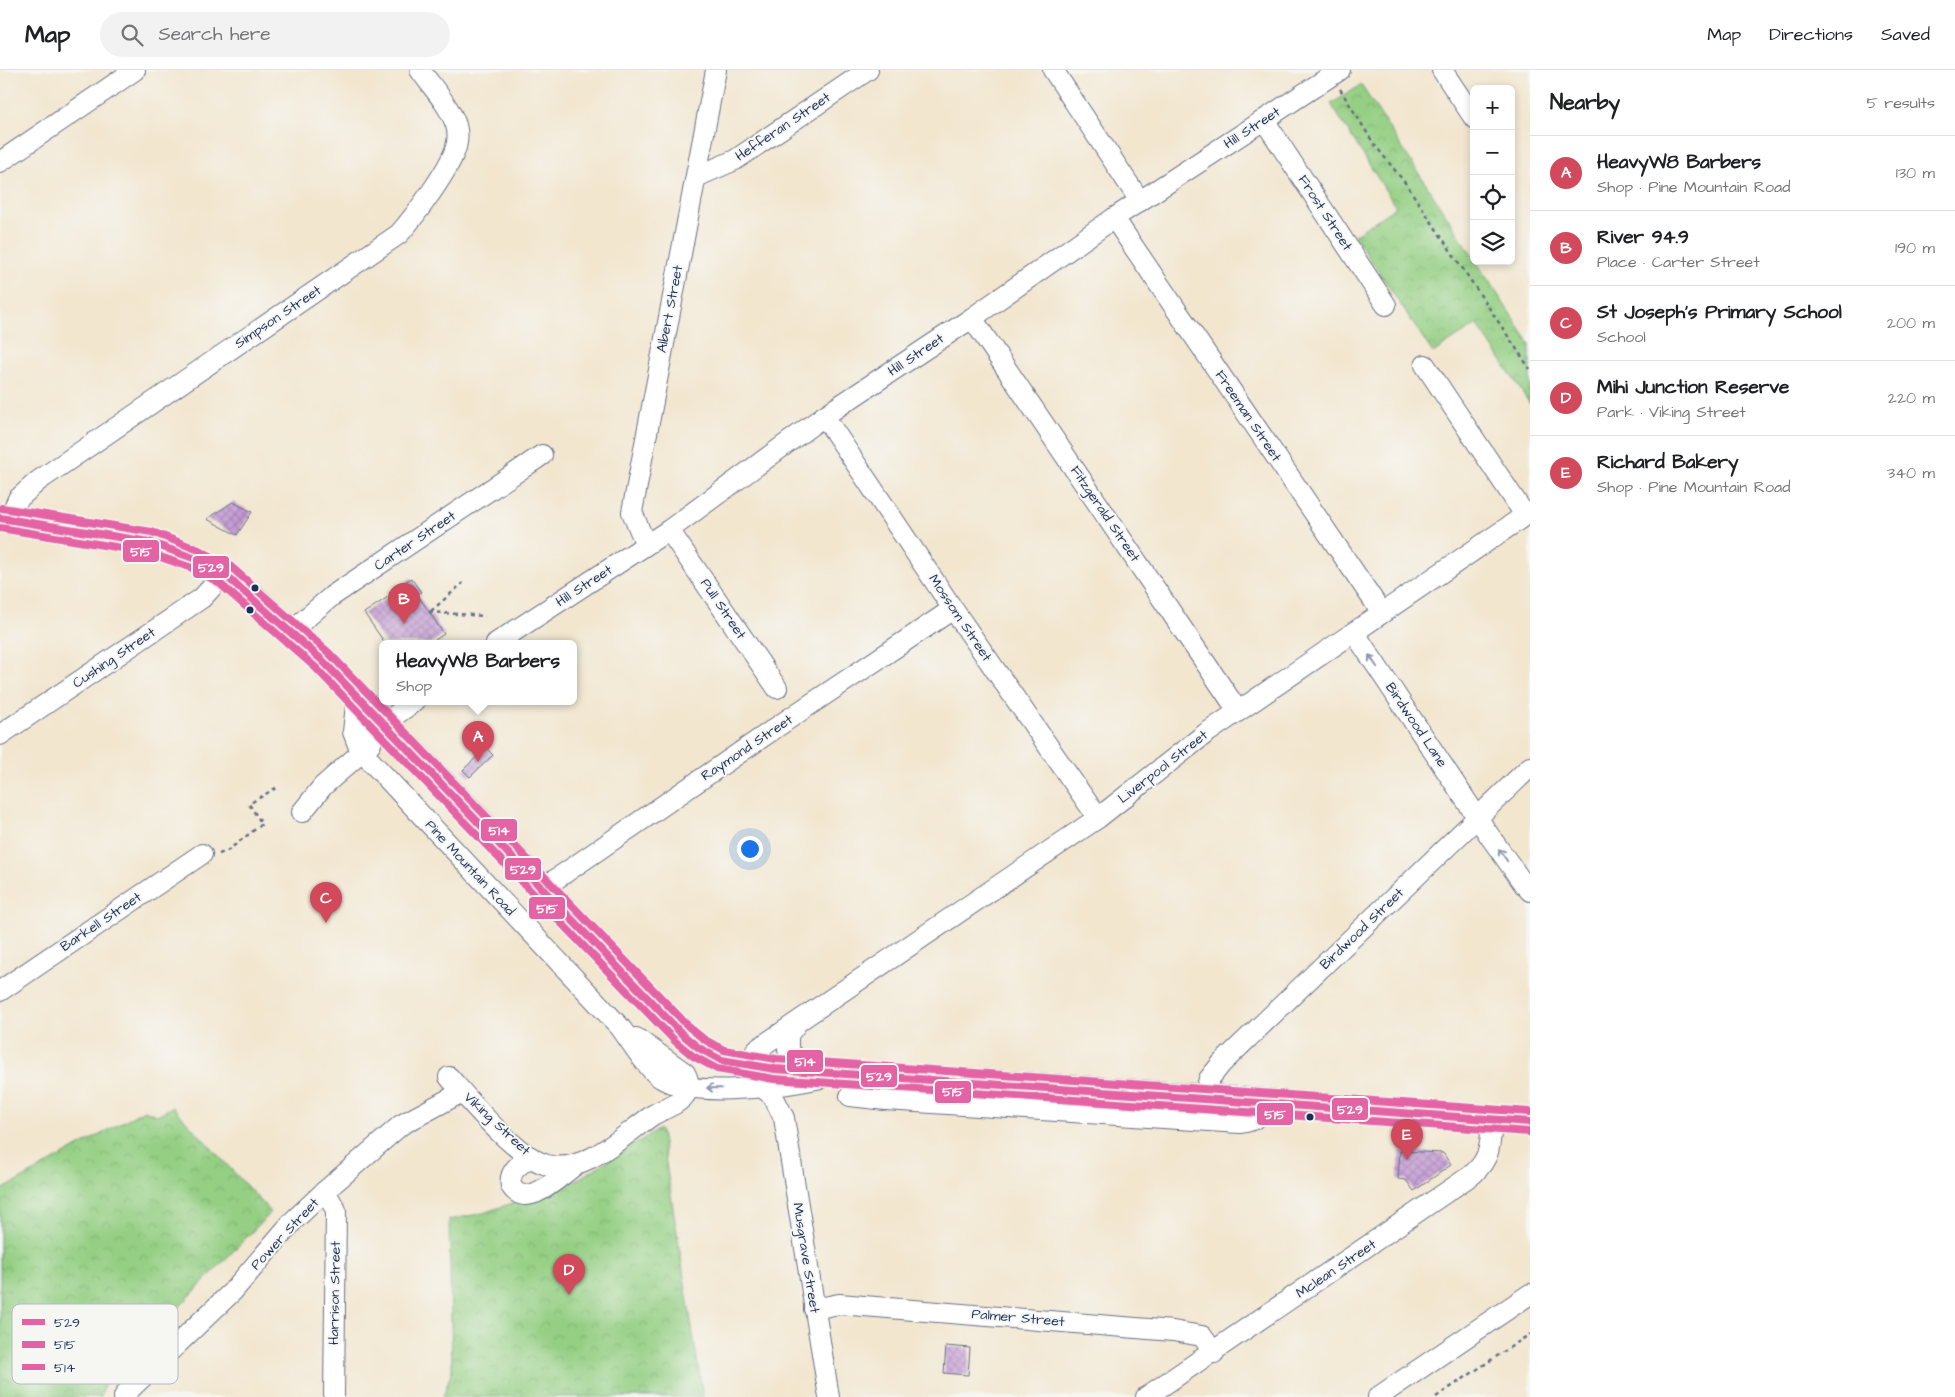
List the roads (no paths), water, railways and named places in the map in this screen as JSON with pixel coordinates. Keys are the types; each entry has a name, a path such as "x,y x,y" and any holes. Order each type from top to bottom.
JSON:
{"main road":[{"path":"4,518 149,542 187,555 224,574 291,631 357,696 683,1035 711,1055 736,1064 775,1070 844,1085 1204,1098 1530,1122"}],"street":[{"path":"0,162 136,70"},
{"name":"Simpson Street","path":"4,518 18,499 38,481 400,234 450,161 457,147 456,125 450,113 420,70"},
{"name":"Albert Street","path":"646,545 632,512 716,70"},
{"name":"Hefferan Street","path":"696,176 735,160 868,70"},
{"path":"1053,70 1140,201"},
{"path":"1442,70 1470,112"},
{"name":"Hill Street","path":"501,640 669,530 824,416 972,318 1114,218 1264,120 1339,78"},
{"name":"Frost Street","path":"1264,120 1386,305"},
{"name":"Freeman Street","path":"1114,218 1382,613"},
{"name":"Fitzgerald Street","path":"972,318 1238,711"},
{"path":"1425,365 1527,513"},
{"name":"Mossom Street","path":"824,416 953,609 1098,818"},
{"name":"Carter Street","path":"291,631 332,596 542,455"},
{"name":"Liverpool Street","path":"756,1050 1098,818 1205,734 1527,513"},
{"name":"Pull Street","path":"669,530 777,688"},
{"name":"Cushing Street","path":"0,736 202,598 224,574"},
{"name":"Raymond Street","path":"543,888 793,716 953,609"},
{"name":"Birdwood Lane","path":"1354,632 1530,891"},
{"name":"Pine Mountain Road","path":"357,696 353,732 361,751 658,1069 685,1073 688,1087"},
{"path":"302,812 318,791 361,751 359,742 367,730 372,726 383,724 409,705"},
{"name":"Birdwood Street","path":"1204,1098 1209,1079 1217,1069 1530,767"},
{"name":"Barkell Street","path":"0,991 202,854"},
{"path":"797,1023 791,1029 788,1037 788,1048 792,1056 844,1085 886,1100 1240,1123 1258,1118 1266,1102"},
{"path":"654,1115 660,1105 663,1093 658,1069 683,1035"},
{"name":"Viking Street","path":"449,1077 512,1143 546,1165 556,1166 578,1164 597,1155 683,1097 688,1087"},
{"path":"688,1087 763,1088 806,1081 844,1085"},
{"name":"Musgrave Street","path":"784,1118 793,1093 806,1081"},
{"name":"Musgrave Street","path":"763,1088 773,1096 784,1118 829,1397"},
{"name":"Power Street","path":"178,1343 232,1291 294,1221 325,1191 401,1125 462,1092"},
{"name":"Mclean Street","path":"1146,1397 1473,1174 1482,1166 1489,1153 1492,1119"},
{"path":"531,1157 514,1169 511,1177 512,1187 521,1194 528,1194 546,1188 578,1164"},
{"name":"Harrison Street","path":"325,1191 336,1210 334,1397"},
{"path":"1378,1397 1530,1294"},
{"name":"Palmer Street","path":"814,1309 838,1304 1173,1331 1202,1336 1214,1352"},
{"name":"Power Street","path":"124,1397 135,1384"}],"place":[{"name":"River 94.9","path":"404,624"},
{"name":"HeavyW8 Barbers","path":"478,762"},
{"name":"St Joseph's Primary School","path":"326,923"},
{"name":"Richard Bakery","path":"1407,1160"},
{"name":"Mihi Junction Reserve","path":"569,1295"}]}
